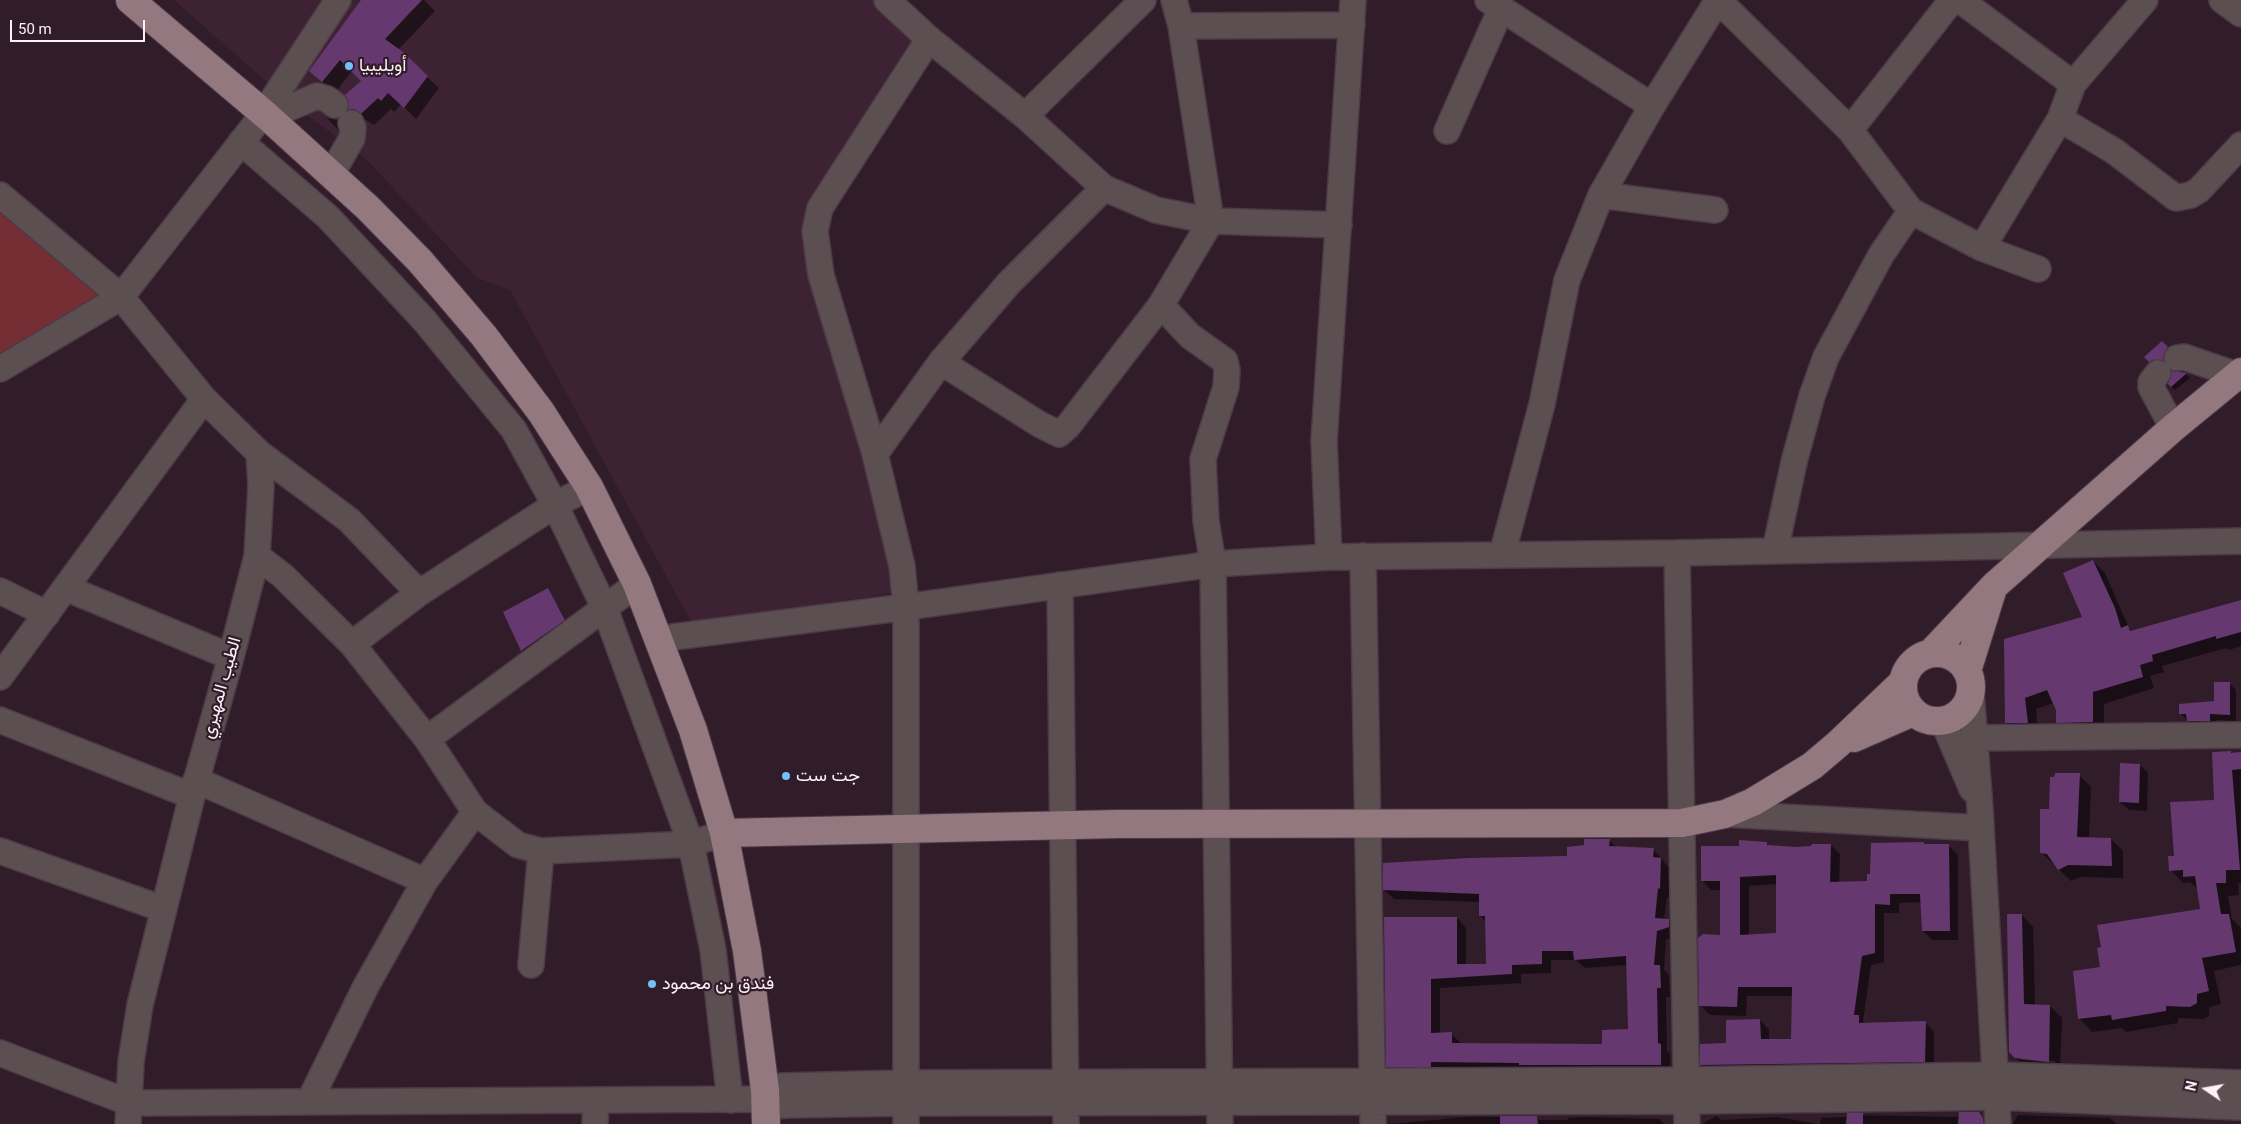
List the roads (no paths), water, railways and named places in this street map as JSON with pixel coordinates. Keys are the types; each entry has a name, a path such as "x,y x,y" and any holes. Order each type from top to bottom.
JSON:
{"main road":[{"path":"130,0 266,115 368,208 420,261 484,336 542,412 589,487 637,584 693,730 724,833 748,951 756,1104"},
{"path":"1994,586 1969,682 1968,702 1962,711 1953,718 1943,721 1927,720 1913,712 1906,703 1903,693 1903,682 1906,672 1912,663 1931,653 1994,586 2173,428 2239,373"},
{"path":"1931,653 1942,653 1952,656 1961,662 1969,682"},
{"path":"724,833 906,827 1118,824 1682,823 1724,814 1753,802 1784,784 1812,766 1838,744 1903,682"},
{"path":"1838,744 1913,712"}],"street":[{"path":"0,369 121,297 241,142 266,115 338,0"},
{"path":"887,0 929,38 1025,116 1104,188 1156,210 1211,221 1339,225"},
{"path":"1025,116 1143,0"},
{"path":"941,362 1039,424 1059,434 1068,426 1161,305 1211,221 1181,26 1174,0"},
{"path":"1329,557 1324,441 1353,0"},
{"path":"1502,555 1542,404 1567,280 1601,195 1652,106 1718,0 1850,130 1911,211 1982,248 2038,269"},
{"path":"1850,130 1952,0"},
{"path":"1960,0 2073,84"},
{"path":"1982,248 2060,119 2073,84 2145,0"},
{"path":"2222,0 2241,14"},
{"path":"1447,131 1494,4 1652,106"},
{"path":"1181,26 1352,25"},
{"path":"906,1103 906,607 902,566 875,454 821,275 815,231 820,208 929,38"},
{"path":"266,115 317,96 327,99 343,114 353,128 352,138 332,175"},
{"path":"2060,119 2114,151 2176,198 2191,195 2199,190 2241,145"},
{"path":"241,142 328,217 424,320 514,430 555,505 605,608 691,844 713,950 756,1104"},
{"path":"875,454 941,362 1009,282 1104,188"},
{"path":"0,195 121,297 204,399 259,453 349,520 419,593"},
{"path":"1601,195 1714,210"},
{"path":"1775,551 1794,462 1812,396 1826,357 1881,255 1911,211"},
{"path":"1161,305 1190,336 1225,361 1227,370 1226,386 1203,459 1206,521 1212,564 1220,1102"},
{"path":"2173,428 2151,387 2151,382 2168,366 2184,358 2239,373"},
{"path":"0,677 204,399"},
{"name":"الطيب المهيري","path":"129,1114 134,1035 163,909 194,788 257,556 261,486 259,453"},
{"path":"352,644 419,593 555,505 589,487"},
{"path":"658,638 906,607 1212,564 1362,556 1677,553 2241,541"},
{"path":"1677,553 1687,1102"},
{"path":"257,556 284,576 352,644 427,739 475,812 518,845 541,851 691,844 724,833"},
{"path":"1362,556 1373,1102"},
{"path":"427,739 637,584"},
{"path":"1060,584 1066,1104"},
{"path":"66,588 231,657"},
{"path":"0,591 47,614"},
{"path":"1969,682 1981,819 1998,1086 1998,1124"},
{"path":"0,720 194,788 425,880"},
{"path":"1943,721 1981,819"},
{"path":"1974,738 2241,735"},
{"path":"309,1102 366,986 425,880 475,812"},
{"path":"1724,814 1981,819"},
{"path":"0,851 163,909"},
{"path":"531,965 541,851"},
{"path":"0,1053 129,1114 265,1113 309,1102 457,1113 596,1112 756,1104 782,1086 906,1103 1066,1104 1220,1102 1687,1102 1998,1086 2125,1103 2241,1107"},
{"path":"2125,1103 2241,1084"}],"place":[{"name":"أويليبيا","path":"349,66"},
{"name":"جت ست","path":"786,776"},
{"name":"فندق بن محمود","path":"652,984"}]}
